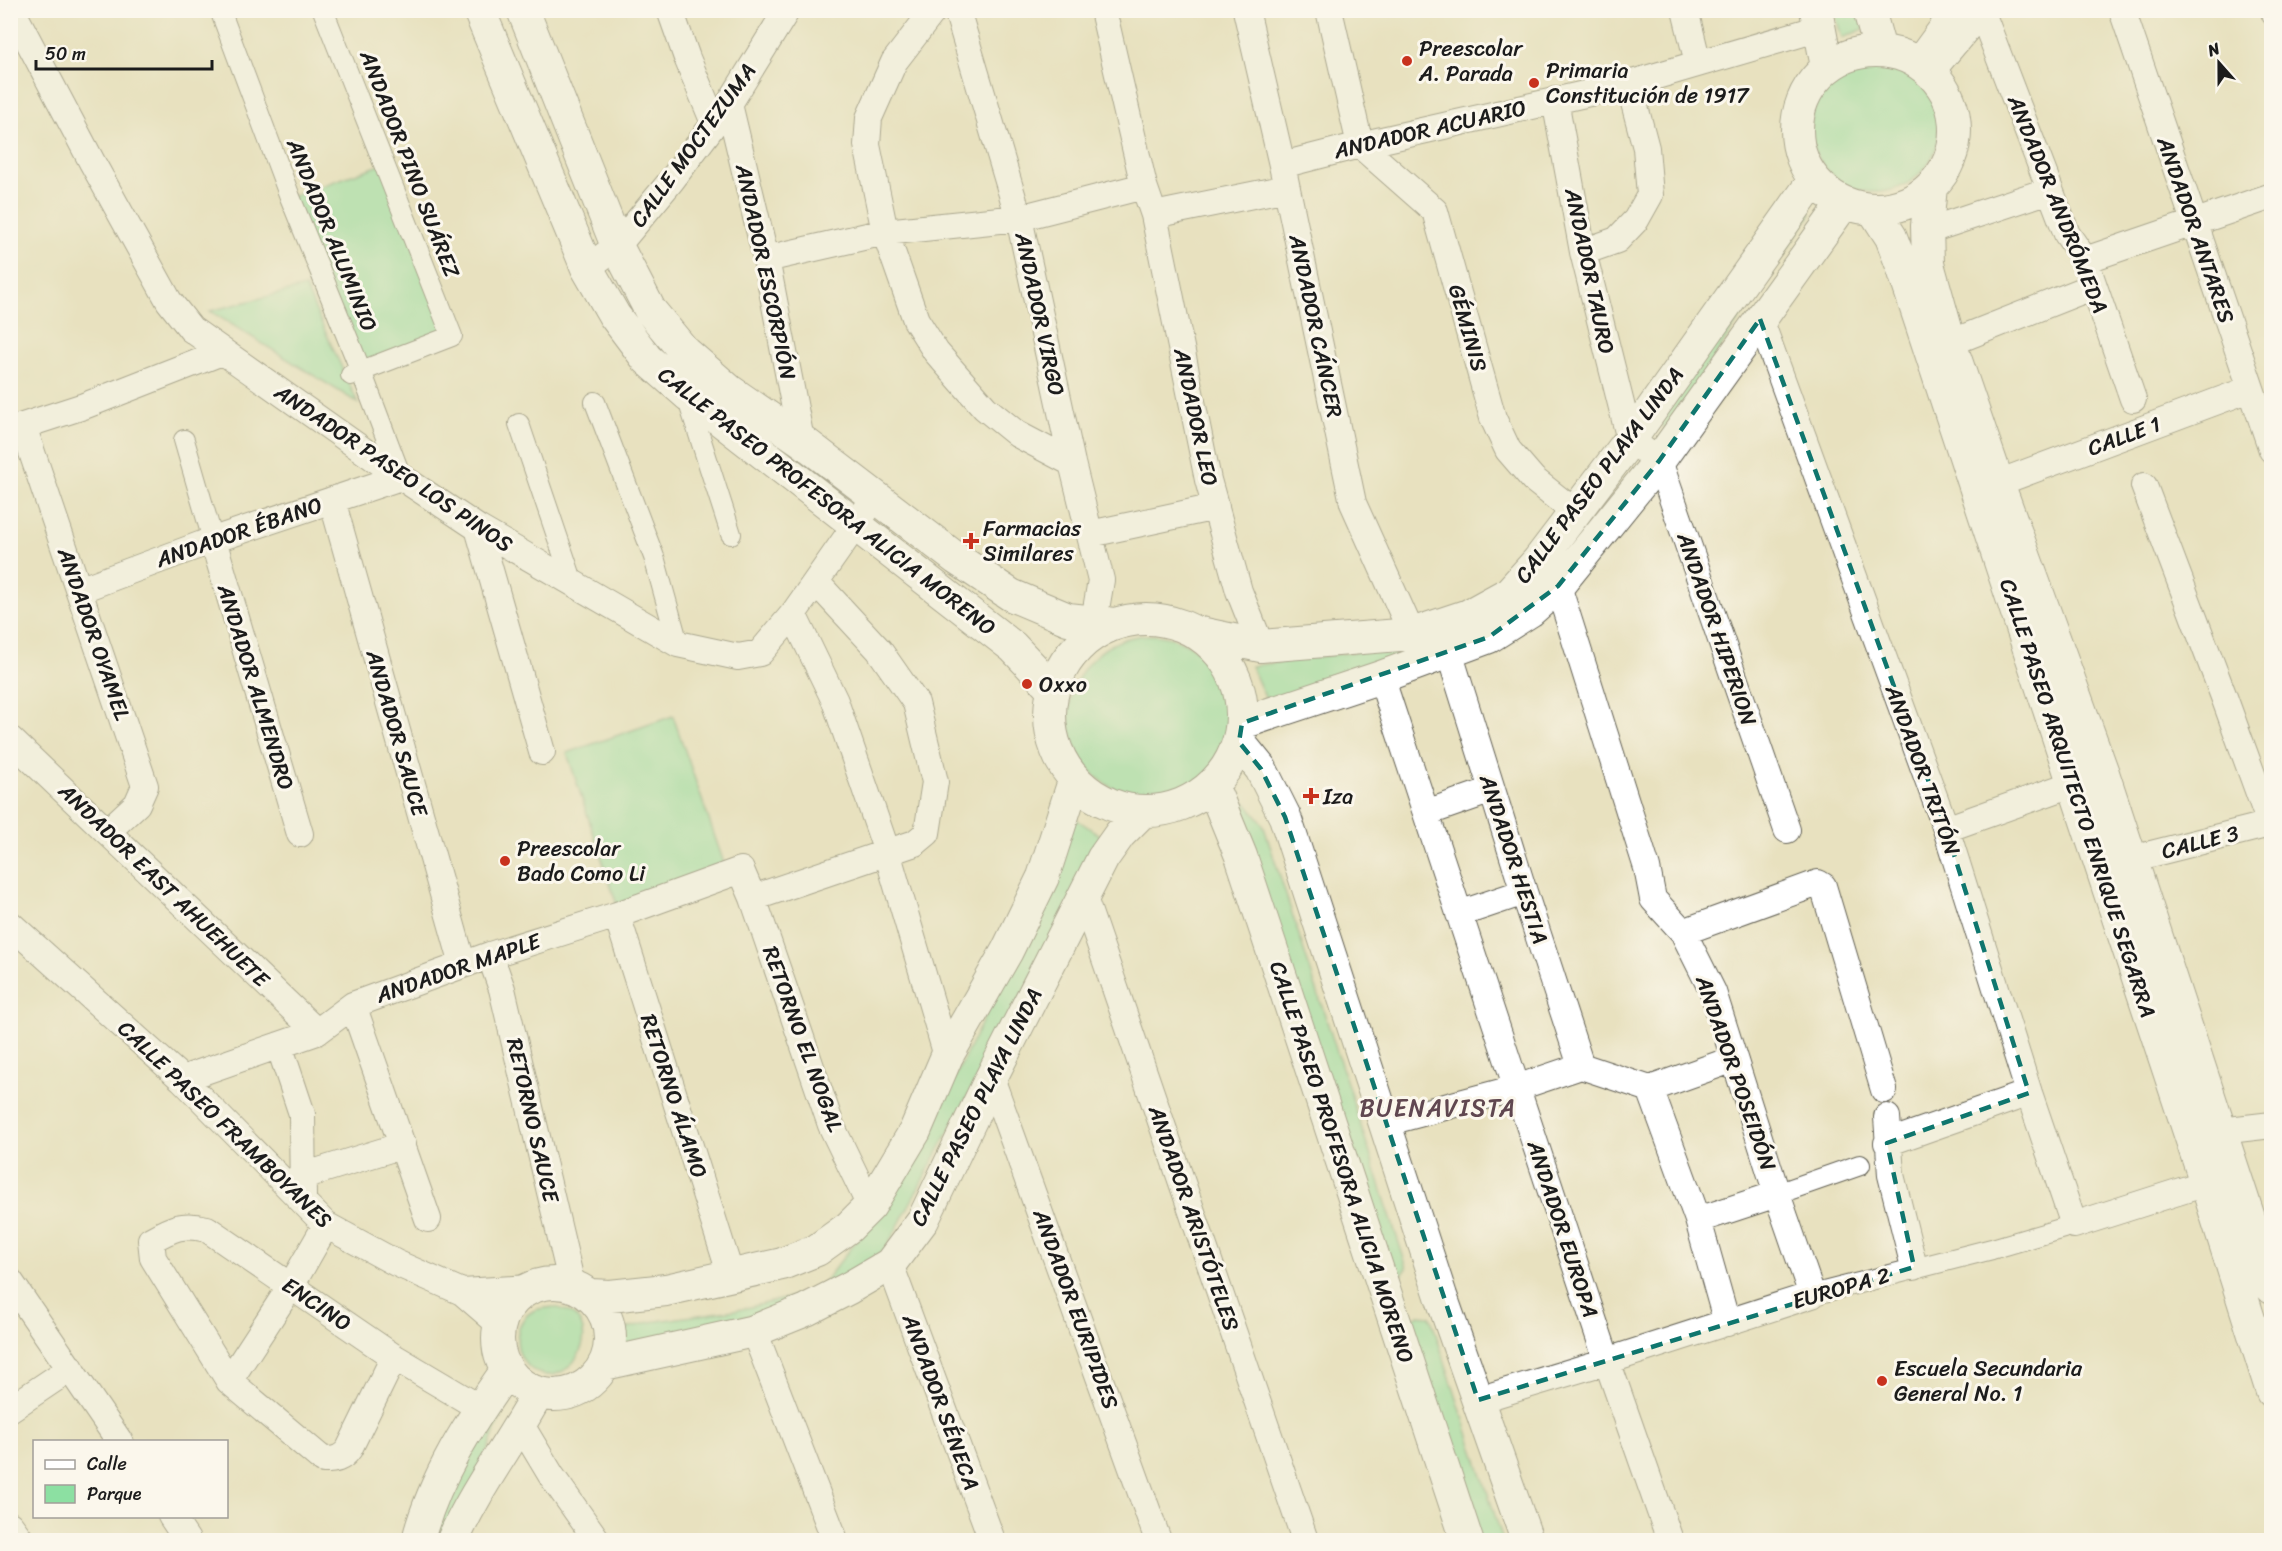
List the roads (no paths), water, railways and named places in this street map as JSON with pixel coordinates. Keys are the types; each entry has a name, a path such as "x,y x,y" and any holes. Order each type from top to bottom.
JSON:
{"street":[{"name":"ANDADOR PASEO LOS PINOS","path":"12,10 169,301 191,329 401,477 478,528 678,644 738,657 760,653 793,614 876,498"},
{"name":"ANDADOR ALUMINIO","path":"220,10 356,373 401,477"},
{"name":"ANDADOR PINO SUÁREZ","path":"322,10 452,336 356,373"},
{"name":"CALLE PASEO PROFESORA ALICIA MORENO","path":"479,10 587,268 614,315 647,358 687,394 1013,647 1053,688"},
{"name":"CALLE PASEO PROFESORA ALICIA MORENO","path":"523,10 617,246 650,310 684,351 730,391 801,440 957,560 1011,595 1068,619 1104,622"},
{"name":"ANDADOR ESCORPIÓN","path":"670,10 687,58 722,114 766,259 801,440"},
{"name":"CALLE MOCTEZUMA","path":"587,268 617,246 671,181 722,114 787,10"},
{"path":"934,10 894,62 868,118 867,145 885,232 916,320 936,352 985,408 1017,434 1072,464"},
{"name":"ANDADOR VIRGO","path":"957,10 1019,218 1072,464 1101,580 1104,622"},
{"name":"ANDADOR LEO","path":"1103,10 1144,186 1154,215 1208,480 1239,591 1261,646"},
{"name":"ANDADOR CÁNCER","path":"1246,10 1285,176 1353,503 1412,634"},
{"path":"1329,10 1360,145"},
{"path":"1686,10 1698,63"},
{"path":"1869,10 1880,50"},
{"path":"1924,67 1955,10"},
{"name":"ANDADOR ANTARES","path":"2121,10 2271,450"},
{"path":"1924,67 1982,11"},
{"name":"ANDADOR ANDRÓMEDA","path":"1982,11 2067,234 2085,260 2133,399"},
{"path":"1818,19 1827,67"},
{"name":"ANDADOR ACUARIO","path":"1154,215 1285,176 1360,145 1629,84 1698,63 1818,19"},
{"path":"1880,50 1924,67 1950,98 1956,129 1949,161 1931,187 1914,200 1894,207 1858,206 1814,180 1801,158 1796,134 1799,109 1810,85 1827,67 1852,54 1880,50"},
{"path":"1583,252 1617,240 1636,220 1650,195 1646,148 1629,84"},
{"name":"ANDADOR TAURO","path":"1555,100 1583,252 1630,440"},
{"name":"GÉMINIS","path":"1360,145 1435,211 1493,418 1508,450 1533,479 1576,513"},
{"name":"CALLE PASEO PLAYA LINDA","path":"1196,632 1261,646 1412,634 1469,615 1509,593 1576,513 1630,440 1814,180"},
{"path":"766,259 885,232 1019,218 1144,186"},
{"name":"CALLE PASEO ARQUITECTO ENRIQUE SEGARRA","path":"1931,187 1927,231 1928,264 1950,343 2103,773 2271,1288"},
{"path":"1927,231 2050,190"},
{"path":"2085,260 2271,196"},
{"name":"CALLE PASEO ARQUITECTO ENRIQUE SEGARRA","path":"1858,206 1891,237 1902,266 2206,1183 2271,1392"},
{"name":"CALLE PASEO PLAYA LINDA","path":"1241,733 1489,637 1530,610 1558,586 1659,461 1760,319 1858,206"},
{"path":"1950,343 2094,286"},
{"name":"ANDADOR TRITÓN","path":"1760,319 1946,829 2074,1225"},
{"path":"17,428 84,406 222,352"},
{"name":"CALLE 1","path":"1998,483 2250,390"},
{"path":"687,394 730,534"},
{"path":"595,402 654,557 678,644"},
{"path":"519,424 573,583"},
{"name":"ANDADOR OYAMEL","path":"17,428 79,590 145,786 137,804 108,831"},
{"path":"184,440 213,540"},
{"path":"1630,440 1659,461"},
{"name":"ANDADOR HIPERION","path":"1659,461 1787,830"},
{"name":"ANDADOR ÉBANO","path":"79,590 213,540 401,477"},
{"path":"2144,486 2271,826"},
{"name":"ANDADOR SAUCE","path":"332,500 463,965"},
{"path":"1090,534 1216,507"},
{"path":"478,528 542,752"},
{"name":"ANDADOR ALMENDRO","path":"213,540 300,834"},
{"path":"753,898 915,843 927,833 935,782 916,703 879,650 816,582"},
{"name":"ANDADOR POSEIDÓN","path":"1558,586 1647,868 1653,899 1683,932 1713,992 1777,1194 1812,1295"},
{"path":"793,614 835,701 887,852 948,1056"},
{"path":"1142,619 1170,621 1196,632 1222,656 1239,687 1241,733 1229,765 1212,785 1192,800 1168,809 1142,812 1117,808 1094,797 1074,781 1060,761 1051,737 1048,713 1053,688 1066,661 1104,622 1142,619"},
{"name":"ANDADOR HESTIA","path":"1449,652 1581,1066"},
{"name":"ANDADOR EUROPA","path":"1381,677 1607,1361 1670,1540"},
{"path":"1241,733 1285,818 1441,1296 1527,1540"},
{"name":"ANDADOR EAST AHUEHUETE","path":"10,739 317,1032"},
{"path":"1946,829 2103,773"},
{"name":"CALLE PASEO PLAYA LINDA","path":"581,1290 610,1296 666,1290 782,1264 818,1250 849,1227 870,1206 915,1131 948,1056 1007,951 1043,877 1074,781"},
{"name":"CALLE PASEO PROFESORA ALICIA MORENO","path":"1212,785 1241,856 1467,1540"},
{"path":"1426,813 1492,789"},
{"name":"CALLE PASEO PLAYA LINDA","path":"605,1364 754,1331 849,1288 890,1264 923,1220 991,1078 1108,850 1142,812"},
{"name":"CALLE 3","path":"2131,859 2271,826"},
{"name":"ANDADOR MAPLE","path":"182,1079 317,1032 353,1005 741,870"},
{"name":"RETORNO EL NOGAL","path":"741,870 753,898 831,1125 870,1206"},
{"path":"1683,932 1821,884 1827,897 1884,1090"},
{"path":"1459,914 1524,892"},
{"name":"ANDADOR ARISTÓTELES","path":"1083,895 1305,1540"},
{"name":"RETORNO ÁLAMO","path":"617,915 730,1276"},
{"name":"CALLE PASEO FRAMBOYANES","path":"10,924 303,1188 326,1225 396,1263 462,1292 500,1324"},
{"name":"RETORNO SAUCE","path":"490,956 502,989 581,1290"},
{"path":"353,1005 428,1220"},
{"path":"279,1045 302,1114 303,1188 403,1145"},
{"path":"1385,1123 1516,1088 1581,1066 1650,1089 1734,1059"},
{"name":"ANDADOR EURIPIDES","path":"991,1078 1158,1540"},
{"path":"1650,1089 1698,1220 1727,1323"},
{"path":"1914,1268 1891,1175 1887,1130 2030,1093"},
{"path":"2220,1131 2271,1125"},
{"path":"1698,1220 1860,1165"},
{"name":"EUROPA 2","path":"1478,1400 1812,1295 1992,1249 2206,1183"},
{"name":"ENCINO","path":"229,1381 153,1258 151,1240 169,1230 189,1224 207,1229 394,1357 480,1408"},
{"path":"326,1225 291,1286 229,1381 312,1453 324,1460 336,1460 344,1456 349,1449 394,1357"},
{"name":"ANDADOR SÉNECA","path":"890,1264 992,1540"},
{"path":"10,1281 119,1440"},
{"path":"550,1282 581,1290 603,1310 610,1327 610,1346 605,1364 588,1384 564,1394 538,1393 520,1384 507,1370 498,1348 500,1324 511,1303 530,1288 550,1282"},
{"name":"CALLE PASEO FRAMBOYANES","path":"462,1292 530,1288"},
{"path":"1392,1314 1441,1296"},
{"path":"754,1331 835,1540"},
{"path":"10,1409 71,1368"},
{"path":"418,1540 437,1486 459,1442 507,1370"},
{"path":"453,1540 484,1482 521,1425 538,1393"},
{"path":"521,1425 551,1475 597,1540"},
{"path":"172,1518 187,1540"},
{"path":"10,1525 21,1540"}],"place":[{"name":"Preescolar A. Parada","path":"1407,61"},
{"name":"Primaria Constitución de 1917","path":"1534,83"},
{"name":"Farmacias Similares","path":"971,541"},
{"name":"Oxxo","path":"1027,684"},
{"name":"Iza","path":"1311,796"},
{"name":"Preescolar Bado Como Li","path":"505,861"},
{"name":"Escuela Secundaria General No. 1","path":"1882,1381"}],"district":[{"name":"BUENAVISTA","path":"1438,1108"}]}
